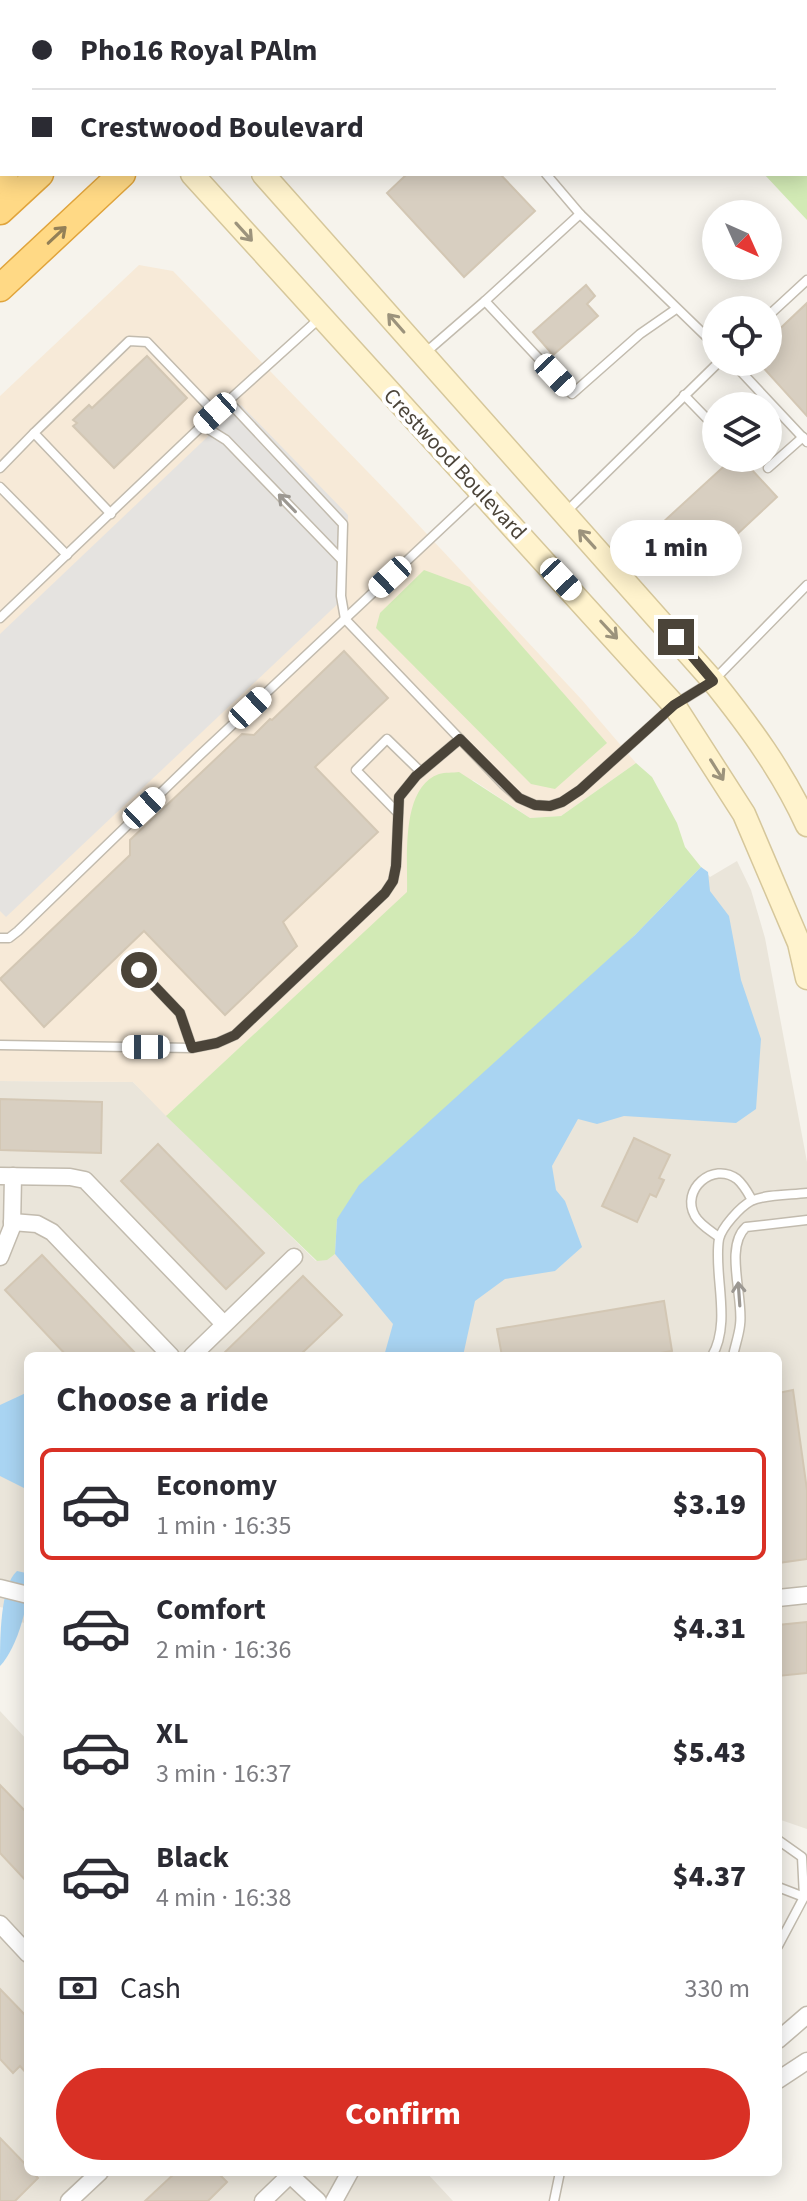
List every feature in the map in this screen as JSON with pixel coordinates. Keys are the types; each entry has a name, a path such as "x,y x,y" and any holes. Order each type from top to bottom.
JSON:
{"highway":[{"path":"0,211 38,176"},
{"path":"0,288 120,176"}],"main road":[{"name":"Crestwood Boulevard","path":"194,176 622,644 674,705 744,814 799,943 807,978"},
{"path":"265,176 713,681 757,736 806,821"}],"street":[{"path":"0,1257 9,1239 12,1222 7,1176 79,1178 85,1180 224,1324"},
{"path":"12,1222 37,1224 52,1232 167,1352"},
{"path":"196,1352 294,1257"},
{"path":"0,1588 24,1594"},
{"path":"782,1598 807,1595"},
{"path":"0,1924 24,1950"},
{"path":"782,2037 807,2015"},
{"path":"782,2077 807,2061"},
{"path":"69,2201 96,2176"},
{"path":"263,2201 289,2176"},
{"path":"295,2176 318,2201"},
{"path":"334,2201 348,2176"}],"lane":[{"path":"548,176 580,214 702,333"},
{"path":"423,354 580,214"},
{"path":"782,303 807,280"},
{"path":"485,301 572,394 640,334 676,309"},
{"path":"0,618 202,425 321,317"},
{"path":"0,468 129,341 147,342 215,413"},
{"path":"565,514 704,376"},
{"path":"745,376 805,440 782,457"},
{"path":"684,395 702,414"},
{"path":"228,401 343,524 341,596 345,619 519,798 535,805 550,806 580,790 674,705 713,681 807,585"},
{"path":"202,425 226,440 341,559"},
{"path":"34,433 111,514"},
{"path":"0,487 67,555"},
{"path":"0,938 9,938 18,931 480,492"},
{"path":"398,813 356,770 387,739 421,772"},
{"path":"0,1045 192,1048 217,1043 235,1035 385,893 393,881 396,866 399,797 421,772 460,739"},
{"path":"139,970 180,1013 192,1048"},
{"path":"719,1237 696,1218 692,1197 697,1184 719,1173 729,1175 744,1186 752,1200"},
{"path":"715,1352 720,1326 719,1237 734,1216 752,1200 807,1193"},
{"path":"734,1352 741,1323 736,1248 741,1232 746,1227 807,1220"},
{"path":"720,1326 739,1332"},
{"path":"782,1843 802,1857 804,1897 782,1938"},
{"path":"782,1889 804,1897"},
{"path":"554,2201 559,2176"}],"shaded area":[{"path":"139,265 173,271 398,503 582,700 636,763 561,816 530,818 473,780 409,836 408,892 166,1116 133,1082 0,1081 0,396"},
{"path":"241,405 348,515 345,597 6,917 0,911 0,634"},
{"path":"737,861 751,890 765,938 807,1162 807,1829 782,1820 782,1352 24,1352 24,1613 0,1607 0,1081 133,1082 316,1261 335,1254 337,1219 635,935 701,867 710,877"},
{"path":"0,1711 24,1737 24,2176 430,2176 453,2201 0,2201"}],"green space":[{"path":"766,176 807,176 807,220"},
{"path":"424,570 470,587 607,743 555,789 531,784 376,628 380,613"},
{"path":"636,763 652,777 677,823 685,847 701,867 635,935 337,1219 335,1254 327,1260 317,1261 166,1116 407,892 409,826 412,809 426,782 439,774 459,772 530,818 561,816"}],"water":[{"path":"701,867 708,872 710,891 729,916 741,980 761,1039 756,1109 736,1123 624,1116 597,1124 578,1119 552,1166 556,1190 565,1201 582,1247 555,1271 505,1279 475,1301 464,1352 385,1352 393,1324 335,1254 337,1219 359,1185 635,935"},
{"path":"24,1394 24,1488 0,1476 0,1405"},
{"path":"17,1571 24,1573 24,1613 12,1648 0,1666 4,1601 11,1578"}],"building":[{"path":"405,176 502,176 535,211 464,277 387,193"},
{"path":"586,285 595,296 587,304 598,316 553,355 533,332"},
{"path":"807,303 807,416 771,376 782,376 782,327"},
{"path":"147,356 187,398 114,468 73,426 77,423 73,420 89,405 92,408"},
{"path":"718,472 754,472 777,497 702,567 661,524"},
{"path":"344,651 388,698 315,767 378,832 283,922 297,946 225,1015 144,931 44,1027 0,979 130,855 130,840 242,734 254,735"},
{"path":"0,1099 102,1102 101,1153 0,1150"},
{"path":"634,1138 670,1155 659,1178 664,1180 656,1197 650,1194 637,1222 602,1206"},
{"path":"158,1144 264,1253 226,1289 121,1181"},
{"path":"42,1255 134,1352 63,1352 5,1290"},
{"path":"303,1276 342,1315 303,1352 225,1352"},
{"path":"664,1301 672,1351 501,1352 497,1329"},
{"path":"793,1390 807,1490 807,1559 782,1562 782,1392"},
{"path":"807,1622 807,1673 782,1676 782,1625"},
{"path":"0,1785 24,1810 24,1879 0,1853"},
{"path":"0,1989 24,2014 24,2070 20,2066 13,2073 0,2059"},
{"path":"0,2138 24,2163 24,2176 38,2178 15,2201 0,2201"},
{"path":"172,2176 221,2176 227,2182 208,2201 145,2201"}],"route":[{"path":"139,970 180,1013 192,1048 217,1043 235,1035 385,893 393,881 396,866 399,797 416,776 460,739 519,798 535,805 550,806 562,802 580,790 674,705 713,681 676,637"}]}
